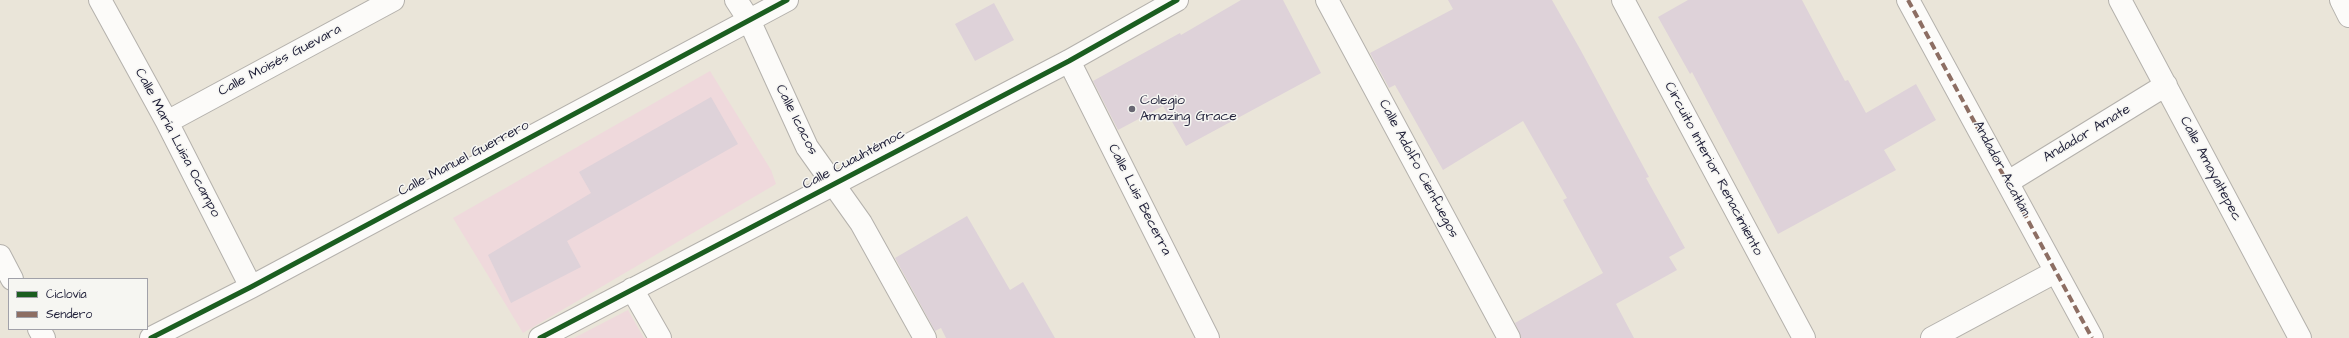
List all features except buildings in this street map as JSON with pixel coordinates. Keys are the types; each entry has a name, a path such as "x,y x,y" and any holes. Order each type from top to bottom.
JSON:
{"street":[{"name":"Calle María Luisa Ocampo","path":"100,0 168,122 250,287"},
{"name":"Calle Moisés Guevara","path":"168,122 393,0"},
{"name":"Calle Icacos","path":"736,0 749,20 807,147 861,223 925,338"},
{"name":"Calle Manuel Guerrero","path":"151,338 250,287 787,0"},
{"name":"Calle Cuauhtémoc","path":"540,338 1069,61 1177,0"},
{"name":"Calle Adolfo Cienfuegos","path":"1327,0 1509,338"},
{"name":"Circuito Interior Renacimiento","path":"1623,0 1804,338"},
{"name":"Andador Acatlán","path":"1908,0 2092,338"},
{"name":"Calle Amayaltepec","path":"2120,0 2300,338"},
{"path":"2341,0 2349,16"},
{"name":"Calle Luis Becerra","path":"1069,61 1208,338"},
{"name":"Andador Amate","path":"2008,182 2166,85"},
{"path":"0,256 11,278"},
{"path":"1932,338 2055,272"},
{"path":"632,289 660,338"}],"shaded area":[{"path":"710,71 771,170 776,184 523,333 453,218"},
{"path":"628,310 644,338 574,338"}],"marked path":[{"path":"1908,0 2092,338"}],"cycle path":[{"path":"151,338 251,287 787,0"},
{"path":"540,338 1069,61 1177,0"}],"place":[{"name":"Colegio Amazing Grace","path":"1132,109"}]}
